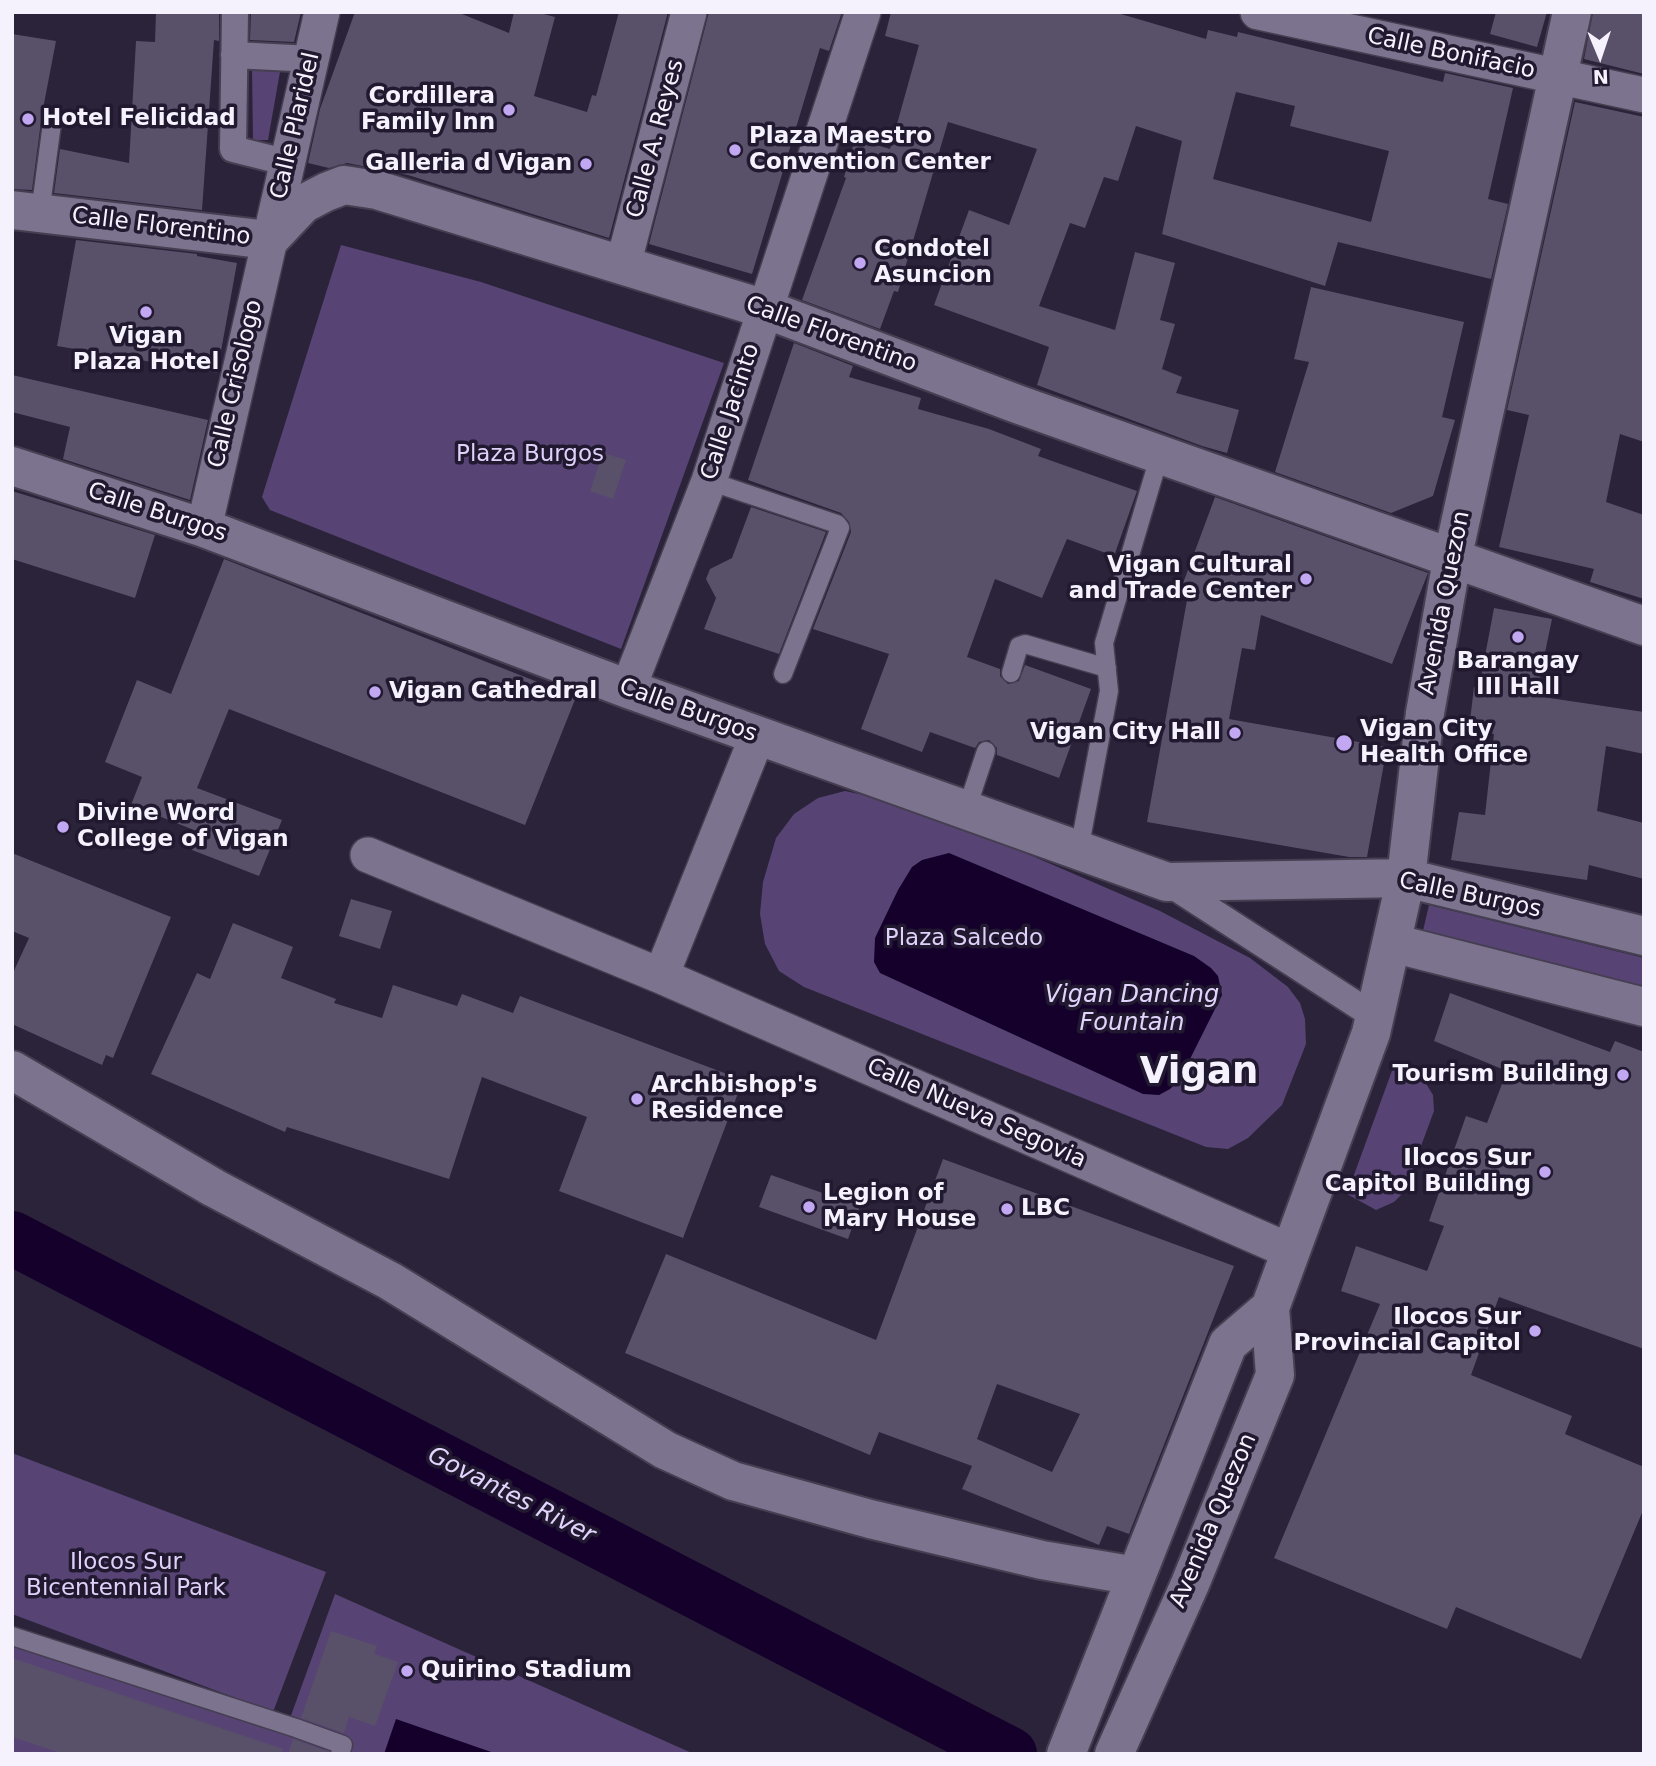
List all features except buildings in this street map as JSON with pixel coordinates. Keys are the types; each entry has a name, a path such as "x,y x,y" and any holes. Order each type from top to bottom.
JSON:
{"street":[{"path":"235,12 233,149 289,163"},
{"name":"Calle Plaridel","path":"269,240 322,12"},
{"name":"Calle A. Reyes","path":"623,265 689,12"},
{"name":"Calle Jacinto","path":"628,689 709,481 863,12"},
{"name":"Calle Bonifacio","path":"1258,12 1327,20 1644,95"},
{"name":"Avenida Quezon","path":"1125,1729 1190,1584 1275,1375 1270,1308 1367,1046 1406,878 1425,713 1452,560 1572,12"},
{"path":"234,55 312,60"},
{"name":"Calle Florentino","path":"26,211 269,240 303,204 344,186 377,190 765,309 1017,404 1644,626"},
{"name":"Calle Crisologo","path":"204,527 269,240"},
{"name":"Calle Burgos","path":"12,466 204,527 757,737 1167,882 1374,1016"},
{"path":"661,976 757,737"},
{"name":"Calle Nueva Segovia","path":"368,855 661,976 1292,1252"},
{"name":"Calle Burgos","path":"1167,882 1406,878 1644,936"},
{"path":"1392,943 1644,1007"},
{"path":"12,1070 214,1188 390,1281 665,1450 733,1481 870,1519 1029,1557 1136,1576"},
{"name":"Avenida Quezon","path":"1066,1754 1228,1344 1270,1308"},
{"path":"1089,1698 1125,1729"}],"lane":[{"path":"26,211 53,116"},
{"path":"1079,850 1105,724 1109,691 1104,643 1160,454"},
{"path":"709,481 837,524 840,528 783,674"},
{"path":"1011,673 1019,646 1025,644 1108,668"},
{"path":"966,811 986,751"},
{"path":"12,1636 296,1728 343,1745 340,1754"}],"green space":[{"path":"281,66 268,140 253,140 252,67"},
{"name":"Plaza Burgos","path":"341,245 481,282 724,363 621,649 270,510 262,497"},
{"name":"Plaza Salcedo","path":"845,791 887,800 1009,846 1160,911 1250,958 1288,987 1300,1003 1305,1019 1306,1044 1282,1105 1248,1138 1228,1149 1206,1147 804,987 779,971 765,944 760,914 763,882 776,838 794,814 818,798"},
{"path":"1429,905 1644,958 1644,990 1422,935"},
{"path":"1393,1068 1425,1082 1433,1095 1434,1111 1404,1192 1394,1202 1376,1210 1347,1194"},
{"name":"Ilocos Sur Bicentennial Park","path":"12,1453 326,1572 273,1712 12,1614"},
{"name":"Quirino Stadium","path":"335,1594 694,1754 12,1754 12,1644 285,1732"}],"water":[{"name":"Vigan Dancing Fountain","path":"949,853 1194,956 1211,968 1218,976 1222,995 1180,1079 1170,1089 1159,1095 1143,1094 880,973 874,962 875,938 898,890 912,867 922,860"},
{"path":"396,1719 497,1754 384,1754"}],"waterway":[{"name":"Govantes River","path":"12,1238 1010,1754"}],"place":[{"name":"Cordillera Family Inn","path":"509,110"},
{"name":"Hotel Felicidad","path":"28,119"},
{"name":"Plaza Maestro Convention Center","path":"735,150"},
{"name":"Galleria d Vigan","path":"586,164"},
{"name":"Condotel Asuncion","path":"860,263"},
{"name":"Vigan Plaza Hotel","path":"146,312"},
{"name":"Vigan Cultural and Trade Center","path":"1306,579"},
{"name":"Barangay III Hall","path":"1518,637"},
{"name":"Vigan Cathedral","path":"375,692"},
{"name":"Vigan City Hall","path":"1235,733"},
{"name":"Vigan City Health Office","path":"1344,743"},
{"name":"Divine Word College of Vigan","path":"63,827"},
{"name":"Tourism Building","path":"1623,1075"},
{"name":"Archbishop's Residence","path":"637,1099"},
{"name":"Ilocos Sur Capitol Building","path":"1545,1172"},
{"name":"Legion of Mary House","path":"809,1207"},
{"name":"LBC","path":"1007,1209"},
{"name":"Ilocos Sur Provincial Capitol","path":"1535,1331"},
{"name":"Quirino Stadium","path":"407,1671"}],"district":[{"name":"Vigan","path":"1199,1073"}]}
